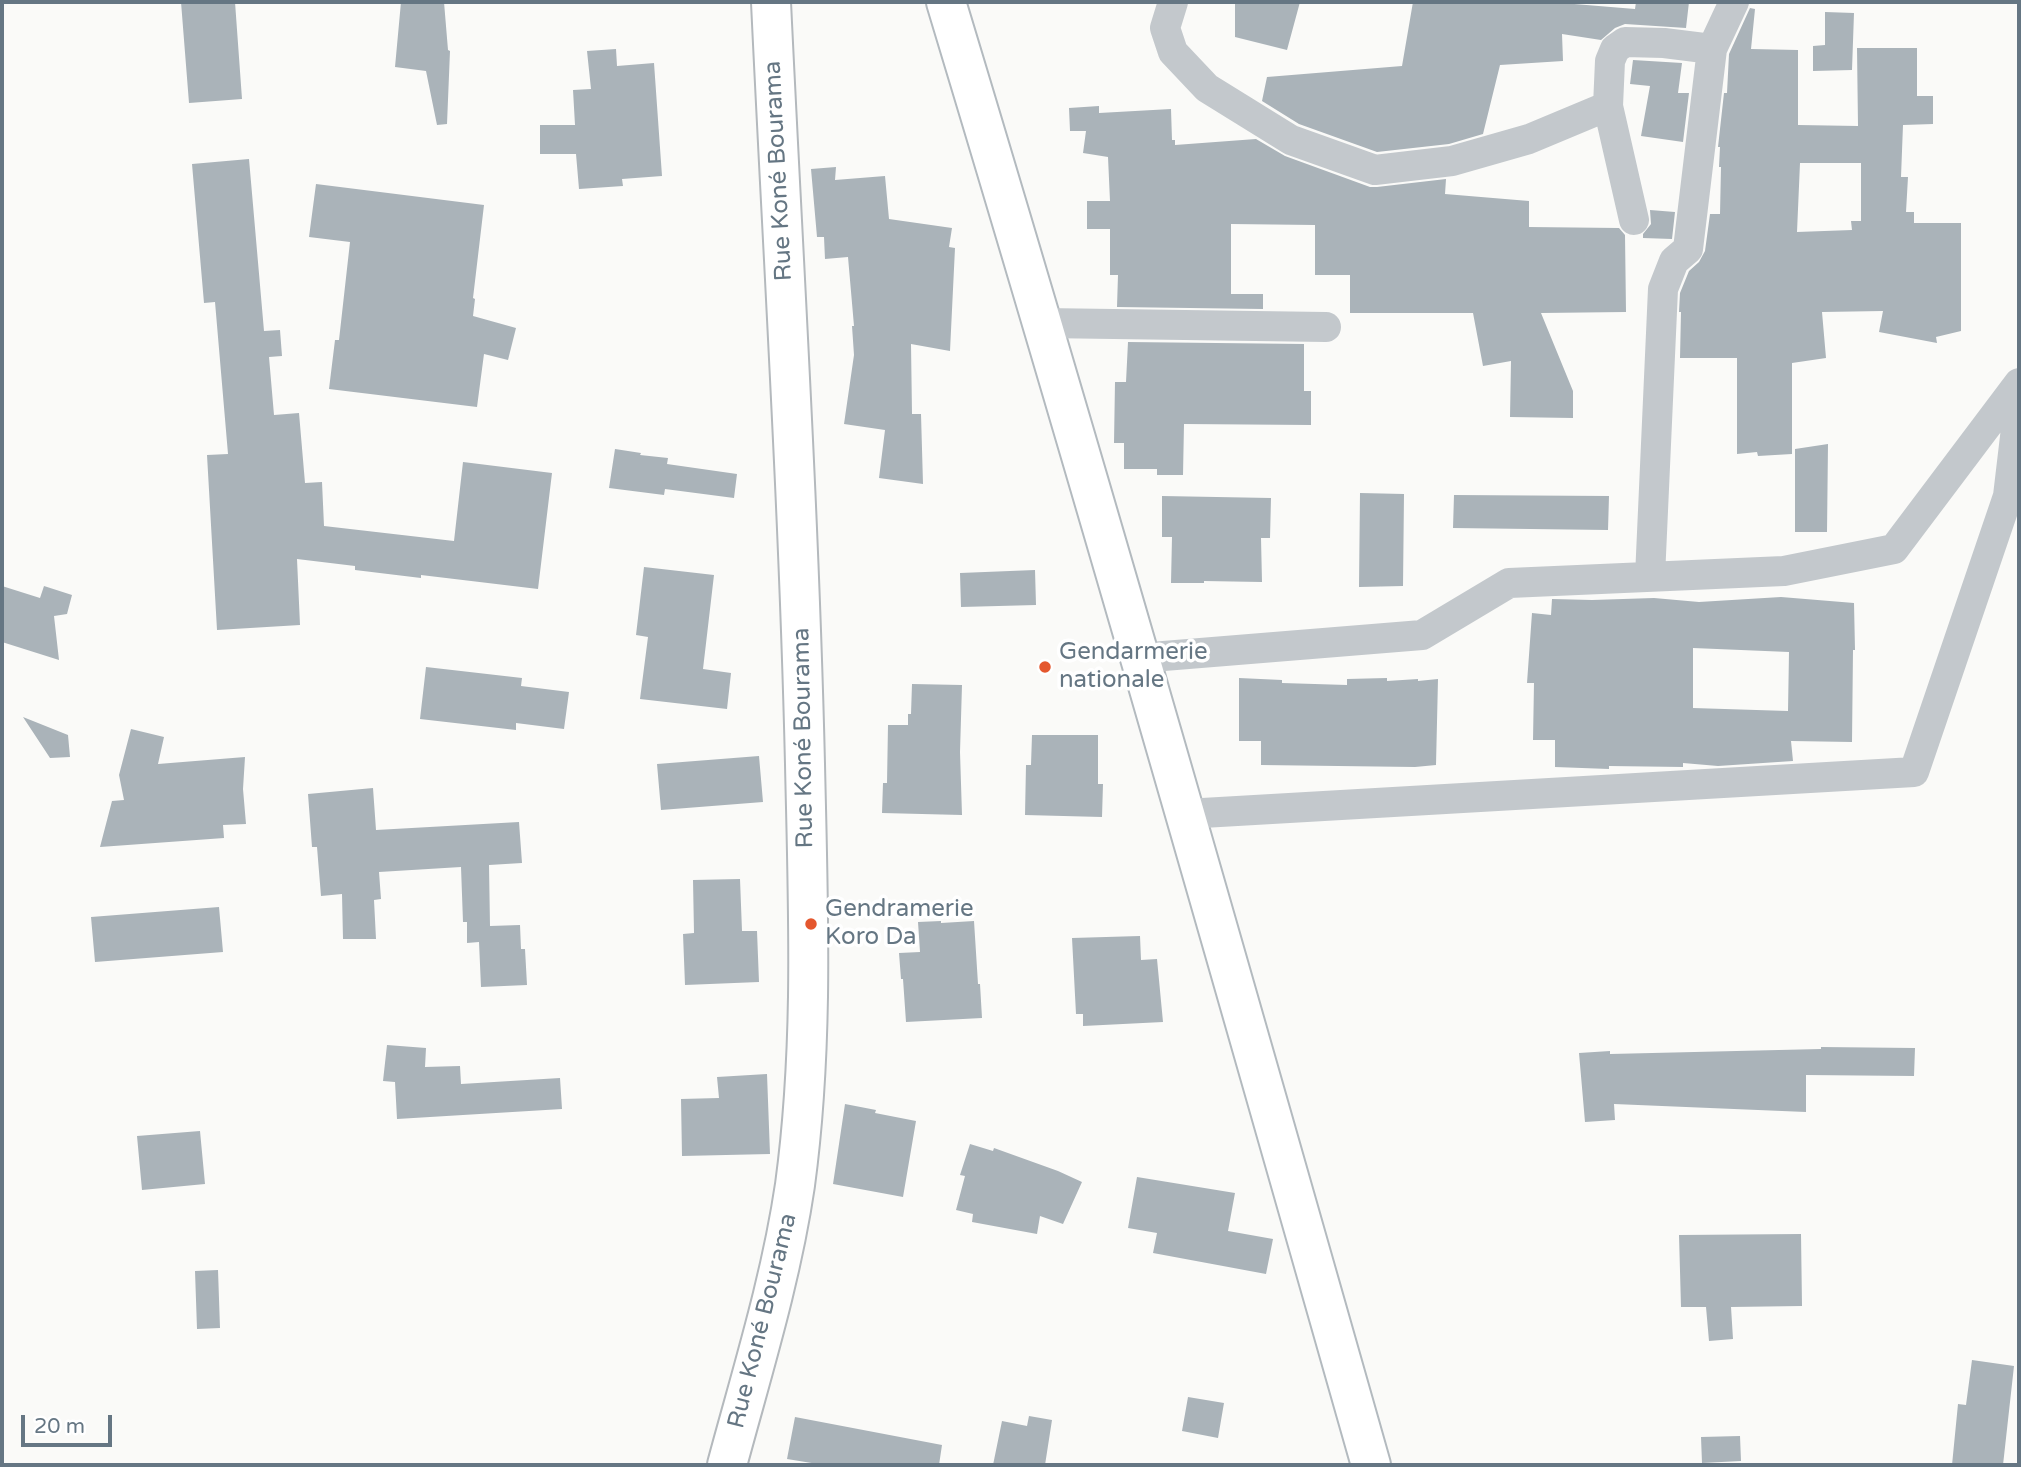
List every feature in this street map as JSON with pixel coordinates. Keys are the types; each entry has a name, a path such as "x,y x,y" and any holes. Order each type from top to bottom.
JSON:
{"main road":[{"name":"Rue Koné Bourama","path":"727,1465 779,1274 794,1186 805,1097 809,972 803,661 771,2"},
{"path":"946,2 1043,323 1371,1465"}],"street":[{"path":"1173,2 1166,29 1173,52 1207,88 1292,140 1375,170 1452,161 1529,139 1608,106"},
{"path":"1650,577 1663,289 1674,261 1688,249 1712,49 1734,2"},
{"path":"1634,220 1608,106 1611,61 1615,49 1625,41 1712,49"},
{"path":"1043,323 1326,327"},
{"path":"1139,658 1422,635 1509,583 1784,571 1894,549 2019,383"},
{"path":"1185,814 1914,772 2014,496 2019,402"}],"building":[{"path":"181,2 235,2 242,99 189,103"},
{"path":"401,2 444,2 450,51 447,124 437,125 426,71 395,67"},
{"path":"1235,2 1300,2 1287,50 1235,37"},
{"path":"1413,2 1550,2 1635,9 1636,2 1689,2 1686,28 1625,24 1615,28 1601,40 1562,34 1563,61 1500,65 1483,134 1449,144 1377,152 1299,124 1262,101 1267,77 1402,66"},
{"path":"1750,8 1755,9 1751,49 1798,50 1798,125 1858,126 1857,48 1917,48 1917,96 1933,96 1933,124 1903,125 1901,177 1908,177 1906,212 1914,212 1914,223 1961,223 1961,331 1936,337 1937,343 1879,332 1883,311 1822,312 1826,358 1792,363 1792,454 1737,454 1737,358 1680,358 1680,293 1689,271 1699,262 1705,251 1710,214 1720,214 1721,167 1718,147 1724,93 1727,93 1729,54","holes":["1800,163 1861,163 1861,221 1851,221 1852,230 1797,232"]},
{"path":"1825,12 1854,13 1852,70 1813,71 1813,46 1825,45"},
{"path":"616,49 617,66 654,63 662,176 622,179 623,186 579,189 576,154 540,154 540,125 575,125 573,90 591,89 587,51"},
{"path":"1633,60 1682,63 1678,93 1689,93 1683,142 1641,136 1650,86 1630,84"},
{"path":"1099,106 1099,113 1171,109 1172,140 1175,140 1175,145 1256,139 1285,156 1370,187 1446,179 1445,194 1529,201 1529,227 1619,228 1625,235 1626,312 1541,313 1573,391 1573,418 1510,417 1511,361 1483,366 1473,313 1350,313 1350,275 1315,275 1315,225 1231,224 1231,294 1263,294 1263,309 1117,307 1118,275 1110,275 1110,229 1087,229 1087,201 1110,201 1108,157 1083,153 1086,131 1070,131 1069,108"},
{"path":"249,159 264,331 280,330 282,356 269,357 274,415 299,413 305,483 322,482 324,526 454,541 463,462 552,473 538,589 355,570 355,566 297,559 300,625 217,630 207,455 228,454 215,302 204,303 192,164"},
{"path":"836,167 835,180 885,176 889,219 952,228 949,247 955,248 950,351 911,344 912,414 921,414 923,484 879,478 885,430 844,424 854,355 848,257 825,259 824,237 817,237 811,169"},
{"path":"316,184 484,205 473,316 516,328 508,360 484,354 477,407 329,389 335,340 339,340 350,242 309,237"},
{"path":"1650,210 1675,212 1672,239 1643,238 1651,224"},
{"path":"1128,342 1304,344 1304,391 1311,391 1311,425 1184,424 1183,475 1157,475 1157,469 1124,469 1124,443 1114,443 1115,382 1126,382"},
{"path":"1828,444 1827,532 1795,532 1795,449"},
{"path":"615,449 668,458 667,464 737,474 734,498 665,489 664,495 609,488"},
{"path":"1360,493 1404,494 1403,586 1359,587"},
{"path":"1454,495 1609,496 1608,530 1453,528"},
{"path":"1162,496 1271,498 1270,538 1261,538 1262,582 1171,583 1172,537 1162,537"},
{"path":"644,567 714,575 703,669 731,673 727,709 640,699 648,637 636,635"},
{"path":"1035,570 1036,605 961,607 960,573"},
{"path":"2,586 40,598 44,586 72,595 67,614 54,616 59,660 2,642"},
{"path":"1781,597 1854,603 1852,742 1791,741 1793,761 1718,766 1683,763 1683,767 1609,766 1609,769 1555,767 1555,740 1533,740 1534,683 1527,683 1532,613 1551,615 1552,599 1654,598 1699,602","holes":["1693,648 1789,652 1788,711 1693,708"]},
{"path":"426,667 522,678 521,686 569,692 564,729 516,723 516,730 420,719"},
{"path":"1239,678 1282,680 1282,683 1347,685 1347,679 1438,679 1436,765 1261,765 1261,741 1239,741"},
{"path":"912,684 962,685 962,815 882,813 883,783 887,783 888,725 908,725"},
{"path":"23,717 68,735 70,757 50,758"},
{"path":"131,729 164,737 158,764 245,757 243,789 246,824 223,825 224,838 100,847 112,801 124,800 119,775"},
{"path":"1032,735 1098,735 1098,784 1103,784 1102,817 1025,815 1026,765 1031,765"},
{"path":"759,756 763,802 661,810 657,764"},
{"path":"373,788 376,830 519,822 522,863 489,865 490,926 520,925 521,949 525,949 527,985 481,987 479,942 467,943 467,922 463,922 461,867 379,872 381,899 374,900 376,939 343,939 342,894 321,896 317,847 312,847 308,794"},
{"path":"740,879 742,931 757,931 759,982 685,985 683,934 694,933 693,880"},
{"path":"219,907 223,952 95,962 91,917"},
{"path":"974,921 982,1018 906,1022 899,953 920,952 918,922"},
{"path":"1140,936 1141,960 1157,959 1163,1022 1083,1026 1083,1014 1076,1014 1072,938"},
{"path":"387,1045 426,1048 425,1067 460,1066 461,1084 560,1078 562,1109 397,1119 395,1082 383,1081"},
{"path":"1821,1047 1915,1048 1914,1076 1806,1075 1806,1112 1614,1104 1615,1120 1585,1122 1579,1053"},
{"path":"767,1074 770,1154 682,1156 681,1099 719,1098 717,1077"},
{"path":"845,1104 916,1121 903,1197 833,1184"},
{"path":"200,1131 205,1184 142,1190 137,1136"},
{"path":"970,1144 993,1151 994,1148 1082,1182 1063,1224 1040,1216 1037,1234 972,1222 973,1214 956,1210 965,1176 960,1175"},
{"path":"1137,1177 1235,1193 1228,1231 1273,1239 1266,1274 1153,1253 1157,1233 1128,1228"},
{"path":"1801,1234 1802,1306 1731,1307 1733,1339 1709,1341 1706,1307 1681,1307 1679,1235"},
{"path":"218,1270 220,1328 197,1329 195,1271"},
{"path":"1972,1360 2014,1366 2003,1465 1952,1465 1958,1404 1966,1405"},
{"path":"1188,1397 1224,1403 1218,1438 1182,1431"},
{"path":"1029,1416 1052,1420 1045,1465 993,1465 1002,1421 1027,1426"},
{"path":"795,1417 942,1445 939,1465 824,1465 787,1459"},
{"path":"1740,1436 1741,1461 1702,1463 1701,1437"}],"place":[{"name":"Gendarmerie nationale","path":"1045,667"},
{"name":"Gendramerie Koro Da","path":"811,924"}]}
